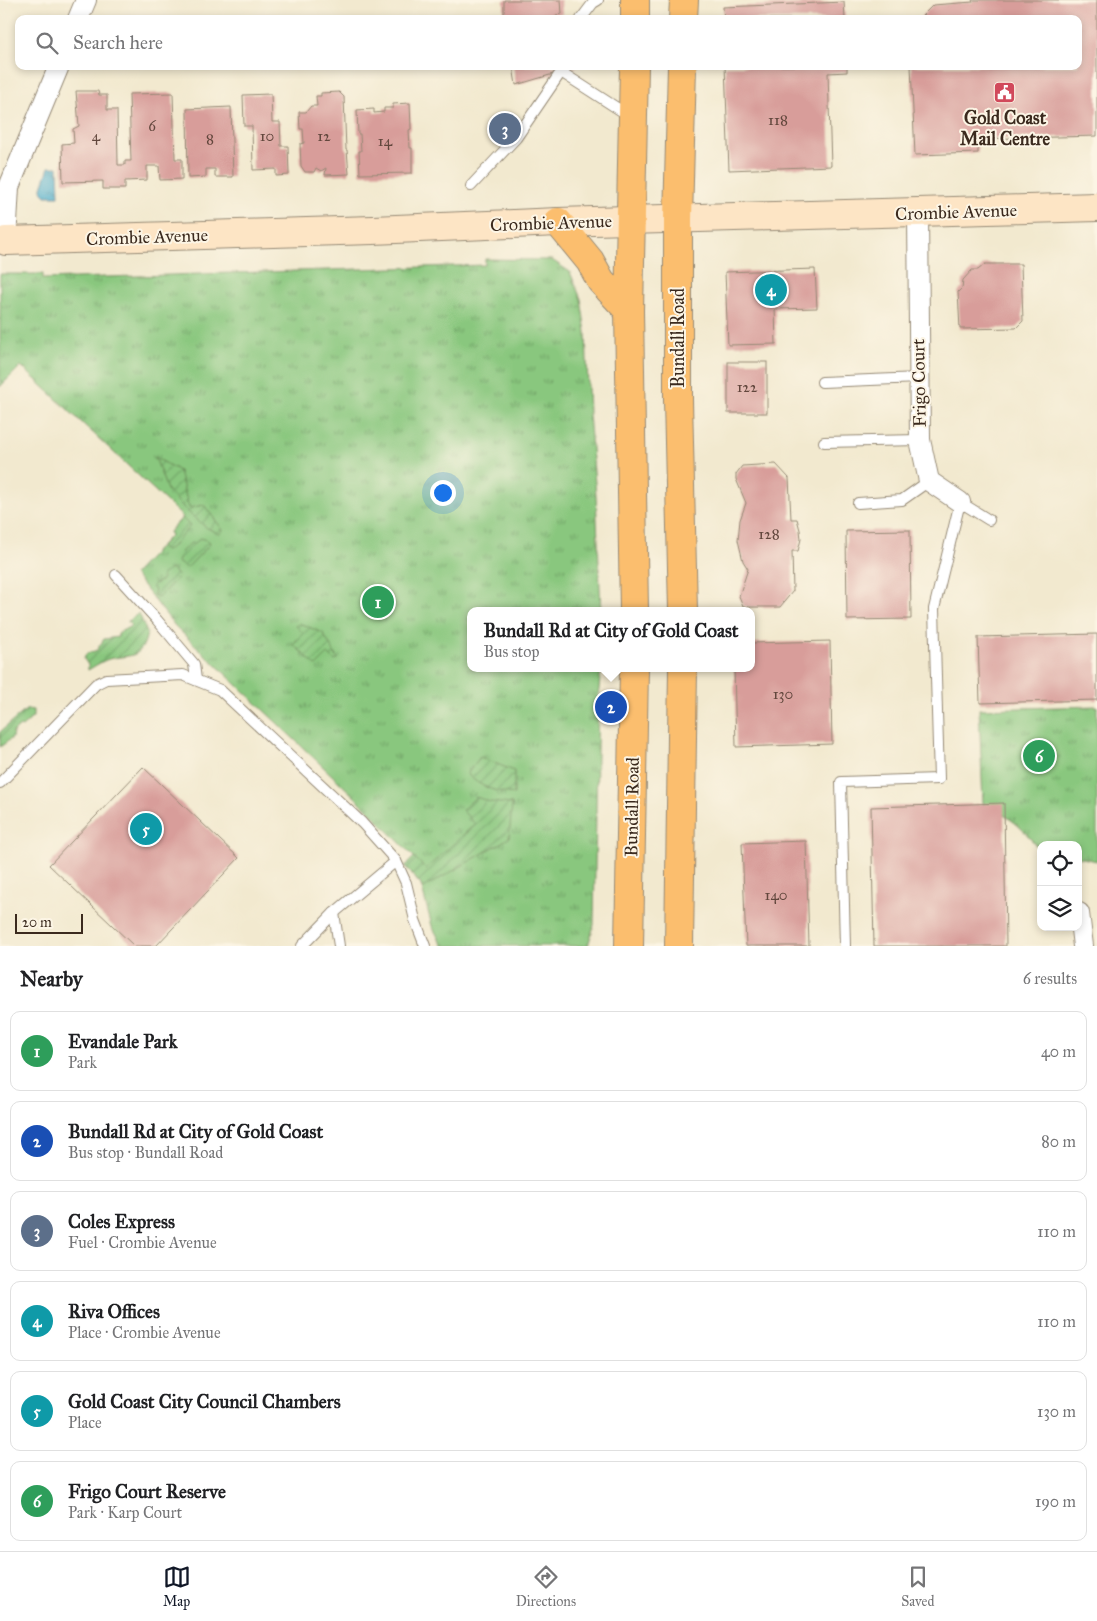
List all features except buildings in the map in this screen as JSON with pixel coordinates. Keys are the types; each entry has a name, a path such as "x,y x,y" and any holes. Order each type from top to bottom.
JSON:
{"main road":[{"path":"635,0 635,15"},
{"path":"683,15 684,0"},
{"path":"634,70 630,311 634,607"},
{"name":"Bundall Road","path":"682,70 678,219 678,400 682,607"},
{"path":"558,222 590,261 600,281 630,311"},
{"name":"Bundall Road","path":"629,946 634,672"},
{"path":"679,946 683,672"}],"street":[{"path":"80,15 86,0"},
{"path":"3,241 9,187 57,70"},
{"name":"Crombie Avenue","path":"3,241 373,230 558,222 1097,207"},
{"name":"Frigo Court","path":"918,213 920,440 930,481"},
{"path":"930,481 960,502"},
{"path":"1081,931 1083,946"}],"lane":[{"path":"584,15 593,3 598,0"},
{"path":"471,186 516,138 560,70"},
{"path":"562,70 634,119"},
{"path":"822,382 919,378"},
{"path":"824,442 920,440"},
{"path":"858,503 902,500 930,481"},
{"path":"845,946 840,782 939,778 934,609 960,502 988,520"},
{"path":"116,575 194,664 196,680"},
{"path":"0,783 96,684 106,679 183,676 196,680 220,690 362,823 396,860 406,883 415,920 426,946"},
{"path":"302,946 334,913 396,860"},
{"path":"334,913 339,946"}],"green space":[{"path":"485,259 552,260 570,272 581,299 586,332 601,607 467,607 467,672 601,672 598,700 594,925 588,946 443,946 432,926 421,885 405,866 414,857 357,799 175,626 134,574 171,535 169,532 183,517 21,366 0,387 0,274 43,274 43,279 485,265"},
{"path":"155,457 179,471 189,508 204,505 223,530 220,534 207,528 189,513 167,490"},
{"path":"182,518 190,526 173,546 166,551 160,547 171,535 169,532"},
{"path":"200,538 209,541 210,544 187,568 177,562 182,551"},
{"path":"172,569 178,577 161,595 158,597 153,595 155,590 153,585 162,580 162,574"},
{"path":"139,613 147,633 139,651 136,654 107,660 88,670 88,665 84,659 86,654 97,650 104,639 118,637 118,633 131,626 128,621"},
{"path":"299,623 323,633 338,659 335,661 328,654 316,666 293,644 303,633 296,626"},
{"path":"1097,706 1097,861 1082,858 1082,841 1037,841 1037,847 1016,824 983,804 979,709"},
{"path":"27,709 33,710 33,717 13,732 12,738 0,747 0,732"},
{"path":"480,757 514,771 514,794 488,788 467,774"},
{"path":"476,797 490,802 512,804 509,838 422,889 421,885 405,866 414,857 426,869 475,824 462,810"}],"water":[{"path":"49,167 58,167 59,196 46,196 42,192"}],"place":[{"name":"Gold Coast Mail Centre","path":"1005,93"},
{"name":"Coles Express","path":"505,129"},
{"name":"Riva Offices","path":"771,290"},
{"name":"Evandale Park","path":"378,602"},
{"name":"Bundall Rd at City of Gold Coast","path":"611,707"},
{"name":"Frigo Court Reserve","path":"1039,756"},
{"name":"Gold Coast City Council Chambers","path":"146,829"}]}
